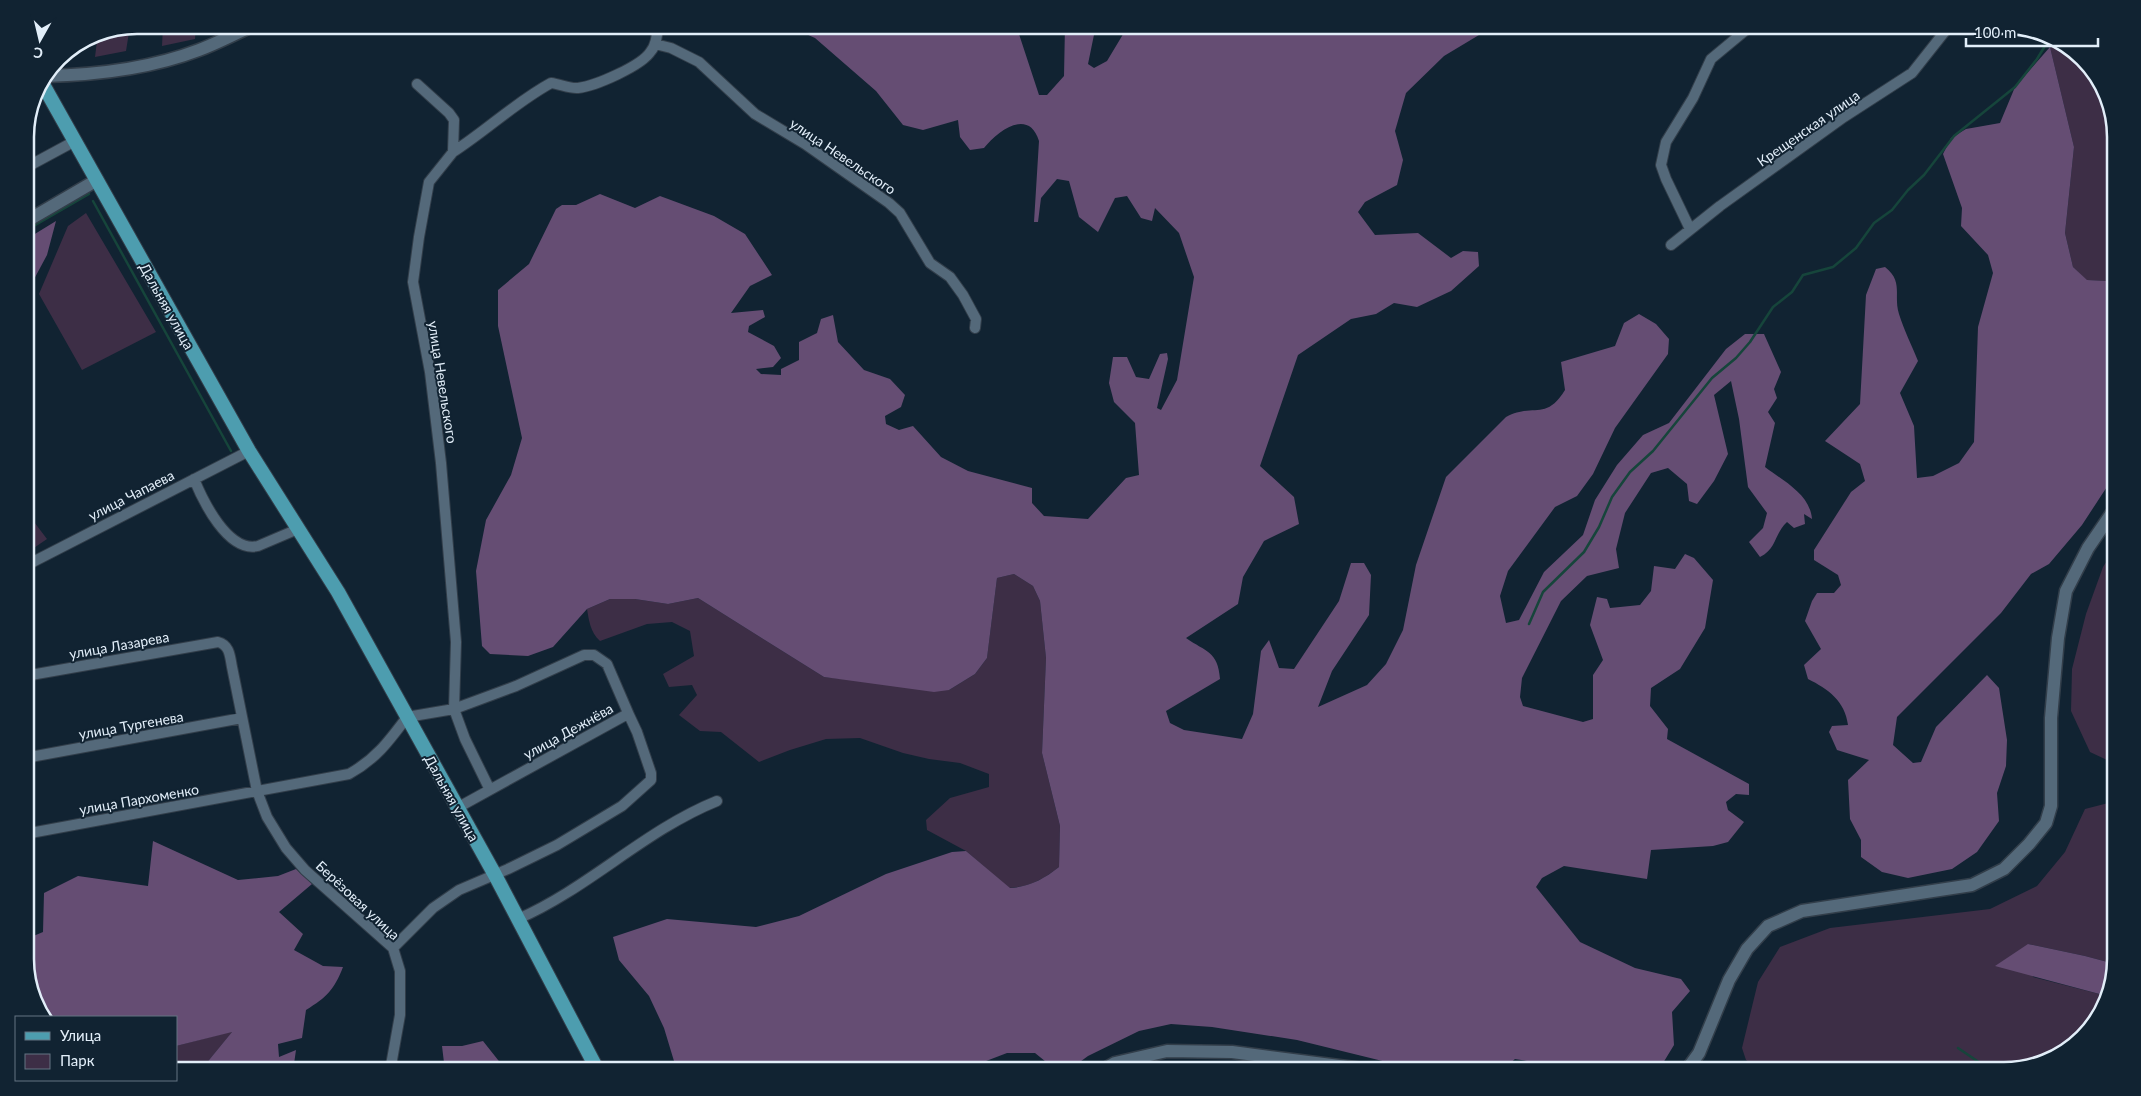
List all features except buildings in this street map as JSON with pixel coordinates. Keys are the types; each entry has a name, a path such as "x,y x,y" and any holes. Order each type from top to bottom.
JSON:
{"main road":[{"name":"Дальняя улица","path":"45,89 249,451 338,592 456,808 495,875 593,1062"}],"street":[{"path":"54,75 98,72 168,59 198,50 234,34"},
{"path":"655,44 657,34"},
{"path":"1690,229 1666,179 1662,166 1666,142 1693,98 1711,59 1741,34"},
{"name":"Крещенская улица","path":"1671,245 1720,206 1844,117 1912,73 1943,34"},
{"name":"улица Невельского","path":"454,709 456,642 441,463 430,372 413,282 429,182 453,152 487,130 529,95 552,83 576,88 592,86 643,59 655,44 671,48 699,62 755,114 805,144 889,203 900,213 930,263 950,277 964,295 976,319 975,328"},
{"path":"417,84 449,113 454,120 453,152"},
{"path":"34,163 74,141"},
{"path":"34,217 97,180"},
{"name":"улица Чапаева","path":"34,561 249,451"},
{"path":"194,478 210,513 240,545 251,548 298,529"},
{"path":"1692,1062 1699,1053 1729,980 1747,949 1768,926 1802,911 1972,885 2004,869 2029,844 2046,823 2051,806 2051,709 2058,638 2066,591 2088,548 2107,520"},
{"name":"улица Лазарева","path":"34,675 218,642"},
{"name":"Берёзовая улица","path":"218,642 224,643 228,648 257,791 267,817 286,848 305,870 393,948 400,971 400,1015 392,1062"},
{"path":"407,717 454,709 509,689 584,655 594,655 608,664 629,715"},
{"path":"454,709 465,739 489,788"},
{"name":"улица Дежнёва","path":"456,808 489,788 629,715 652,773 651,780 622,806 557,845 495,875"},
{"name":"улица Пархоменко","path":"34,832 349,774 366,765 382,751 407,717"},
{"name":"улица Тургенева","path":"34,756 242,718"},
{"path":"518,919 573,891 628,852 693,811 717,801"},
{"path":"393,948 433,908 459,890 495,875"},
{"path":"1119,1062 1167,1051 1232,1052 1309,1062"}],"green space":[{"path":"163,34 195,34 195,39 162,46"},
{"path":"129,35 126,51 95,57 97,42"},
{"path":"2051,45 2062,51 2082,69 2097,91 2102,104 2107,130 2107,281 2086,280 2073,267 2065,233 2074,147 2050,47"},
{"path":"86,213 156,332 82,370 39,294 68,226"},
{"path":"34,522 47,539 34,548"},
{"path":"2107,561 2107,760 2090,752 2071,711 2072,669 2086,614"},
{"path":"1014,574 1033,586 1040,601 1046,658 1042,753 1060,826 1059,867 1036,882 1009,888 966,851 927,830 926,820 950,798 989,787 989,774 960,763 903,753 860,738 826,739 759,762 721,732 700,731 679,715 697,695 692,685 669,687 663,674 694,656 690,631 672,622 647,624 600,641 592,630 587,609 610,599 635,599 668,604 698,598 824,677 949,690 975,674 987,658 997,578"},
{"path":"2107,803 2107,962 2028,944 2033,977 2101,994 2090,1017 2067,1041 2031,1059 2004,1062 1749,1062 1746,1060 1742,1048 1758,982 1780,947 1830,928 1990,909 2037,886 2065,852 2085,809"},
{"path":"233,1031 207,1062 178,1062 178,1045"}],"shaded area":[{"path":"806,34 1019,34 1039,95 1047,95 1064,76 1065,34 1094,34 1088,64 1094,68 1107,61 1123,34 1481,34 1444,56 1406,93 1395,131 1403,160 1397,185 1365,202 1358,212 1375,235 1418,233 1451,258 1463,251 1478,252 1479,266 1451,291 1417,307 1394,303 1376,314 1351,319 1298,355 1260,466 1294,497 1299,524 1264,541 1243,577 1238,604 1186,638 1214,657 1220,679 1166,711 1170,723 1184,730 1242,739 1253,714 1261,651 1269,640 1279,668 1294,669 1339,601 1351,563 1364,563 1371,575 1369,615 1332,671 1318,707 1367,685 1386,664 1403,630 1416,565 1446,477 1506,417 1524,411 1545,409 1558,400 1565,390 1561,362 1615,346 1624,323 1639,314 1656,324 1669,339 1668,354 1615,428 1593,474 1577,496 1555,507 1508,571 1500,596 1506,623 1519,620 1544,572 1583,535 1595,500 1617,465 1643,435 1669,423 1726,349 1745,334 1764,334 1781,372 1774,389 1777,398 1768,412 1775,423 1765,467 1801,495 1810,510 1812,519 1804,514 1805,524 1794,528 1787,522 1770,550 1760,557 1749,542 1763,528 1767,513 1748,487 1739,419 1731,381 1714,395 1728,454 1714,481 1697,504 1689,501 1687,484 1668,468 1651,473 1625,513 1616,549 1619,568 1587,576 1561,601 1522,678 1520,697 1523,706 1583,722 1593,719 1593,675 1603,660 1590,625 1597,597 1607,599 1610,608 1640,605 1651,591 1654,566 1675,569 1685,554 1694,558 1713,580 1705,628 1680,669 1651,688 1650,706 1668,729 1667,739 1749,784 1749,795 1736,794 1726,802 1728,810 1744,822 1728,842 1713,846 1651,850 1647,879 1564,866 1542,878 1536,887 1580,942 1635,968 1681,979 1690,991 1672,1012 1674,1045 1664,1062 1533,1062 1515,1059 1512,1062 1387,1062 1297,1040 1212,1027 1171,1024 1139,1031 1088,1056 1080,1062 1046,1062 1035,1053 1007,1053 984,1062 674,1062 664,1028 649,996 619,960 613,937 667,919 756,927 799,916 886,874 952,852 966,851 1010,888 1036,882 1059,867 1060,826 1042,753 1046,658 1040,601 1033,586 1014,574 997,578 987,658 975,674 949,690 934,692 824,677 698,598 668,604 635,599 610,599 587,609 553,647 528,656 490,654 482,646 476,571 486,520 511,475 522,438 498,326 498,290 529,264 556,209 562,205 576,205 600,194 635,208 660,196 714,216 745,234 772,275 750,286 731,313 763,310 765,317 749,326 748,332 774,346 781,358 773,367 756,369 761,374 781,375 781,369 799,360 799,342 817,333 821,319 833,315 838,342 864,370 890,379 905,395 901,407 885,416 886,424 899,430 913,426 941,457 968,471 1032,488 1032,503 1044,516 1088,519 1126,478 1139,475 1135,423 1114,402 1109,383 1113,357 1127,357 1136,377 1149,379 1160,354 1167,353 1168,359 1157,408 1161,410 1177,380 1194,277 1179,233 1155,208 1152,221 1141,218 1127,196 1115,198 1098,232 1079,217 1069,181 1057,179 1041,198 1038,222 1034,222 1039,141 1034,131 1028,126 1021,124 1013,125 997,135 984,148 970,150 960,137 958,120 923,130 903,125 876,91 815,38"},
{"path":"2050,47 2074,147 2065,233 2073,267 2087,280 2107,281 2107,487 2082,525 2049,564 2031,574 2001,613 1897,717 1893,745 1913,763 1921,762 1936,727 1987,675 1999,688 2007,740 2006,766 1997,793 1999,821 1977,852 1952,869 1908,878 1882,872 1861,857 1861,840 1850,819 1848,780 1869,760 1837,750 1829,732 1832,726 1848,725 1843,709 1829,692 1808,679 1804,665 1821,649 1805,621 1812,601 1817,593 1834,593 1841,585 1838,575 1814,560 1814,550 1851,492 1865,481 1860,464 1825,441 1860,404 1866,295 1876,269 1885,267 1891,273 1896,283 1897,307 1918,361 1900,393 1914,426 1917,478 1933,476 1959,463 1974,442 1978,327 1993,273 1988,255 1961,226 1962,208 1943,154 1951,138 1966,129 2000,123 2015,87"},
{"path":"56,221 47,255 34,279 34,234"},
{"path":"153,841 238,880 278,876 296,869 312,884 279,912 303,934 294,950 323,966 343,967 329,992 306,1010 302,1038 278,1044 279,1057 296,1050 294,1062 207,1062 232,1032 178,1046 178,1016 50,1016 39,992 34,966 34,936 43,932 44,893 78,876 148,886"},
{"path":"2028,944 2107,962 2101,994 1995,966"},
{"path":"483,1041 500,1062 444,1062 442,1046 462,1046"}],"waterway":[{"path":"1529,624 1543,592 1584,552 1599,527 1612,497 1630,472 1653,451 1712,378 1736,358 1750,342 1773,307 1792,292 1803,275 1833,267 1856,248 1874,223 1892,210 1908,190 1924,175 1954,136 2015,87 2047,43"},
{"path":"34,226 89,194"},
{"path":"93,201 231,451"},
{"path":"1958,1048 1979,1062"}]}
